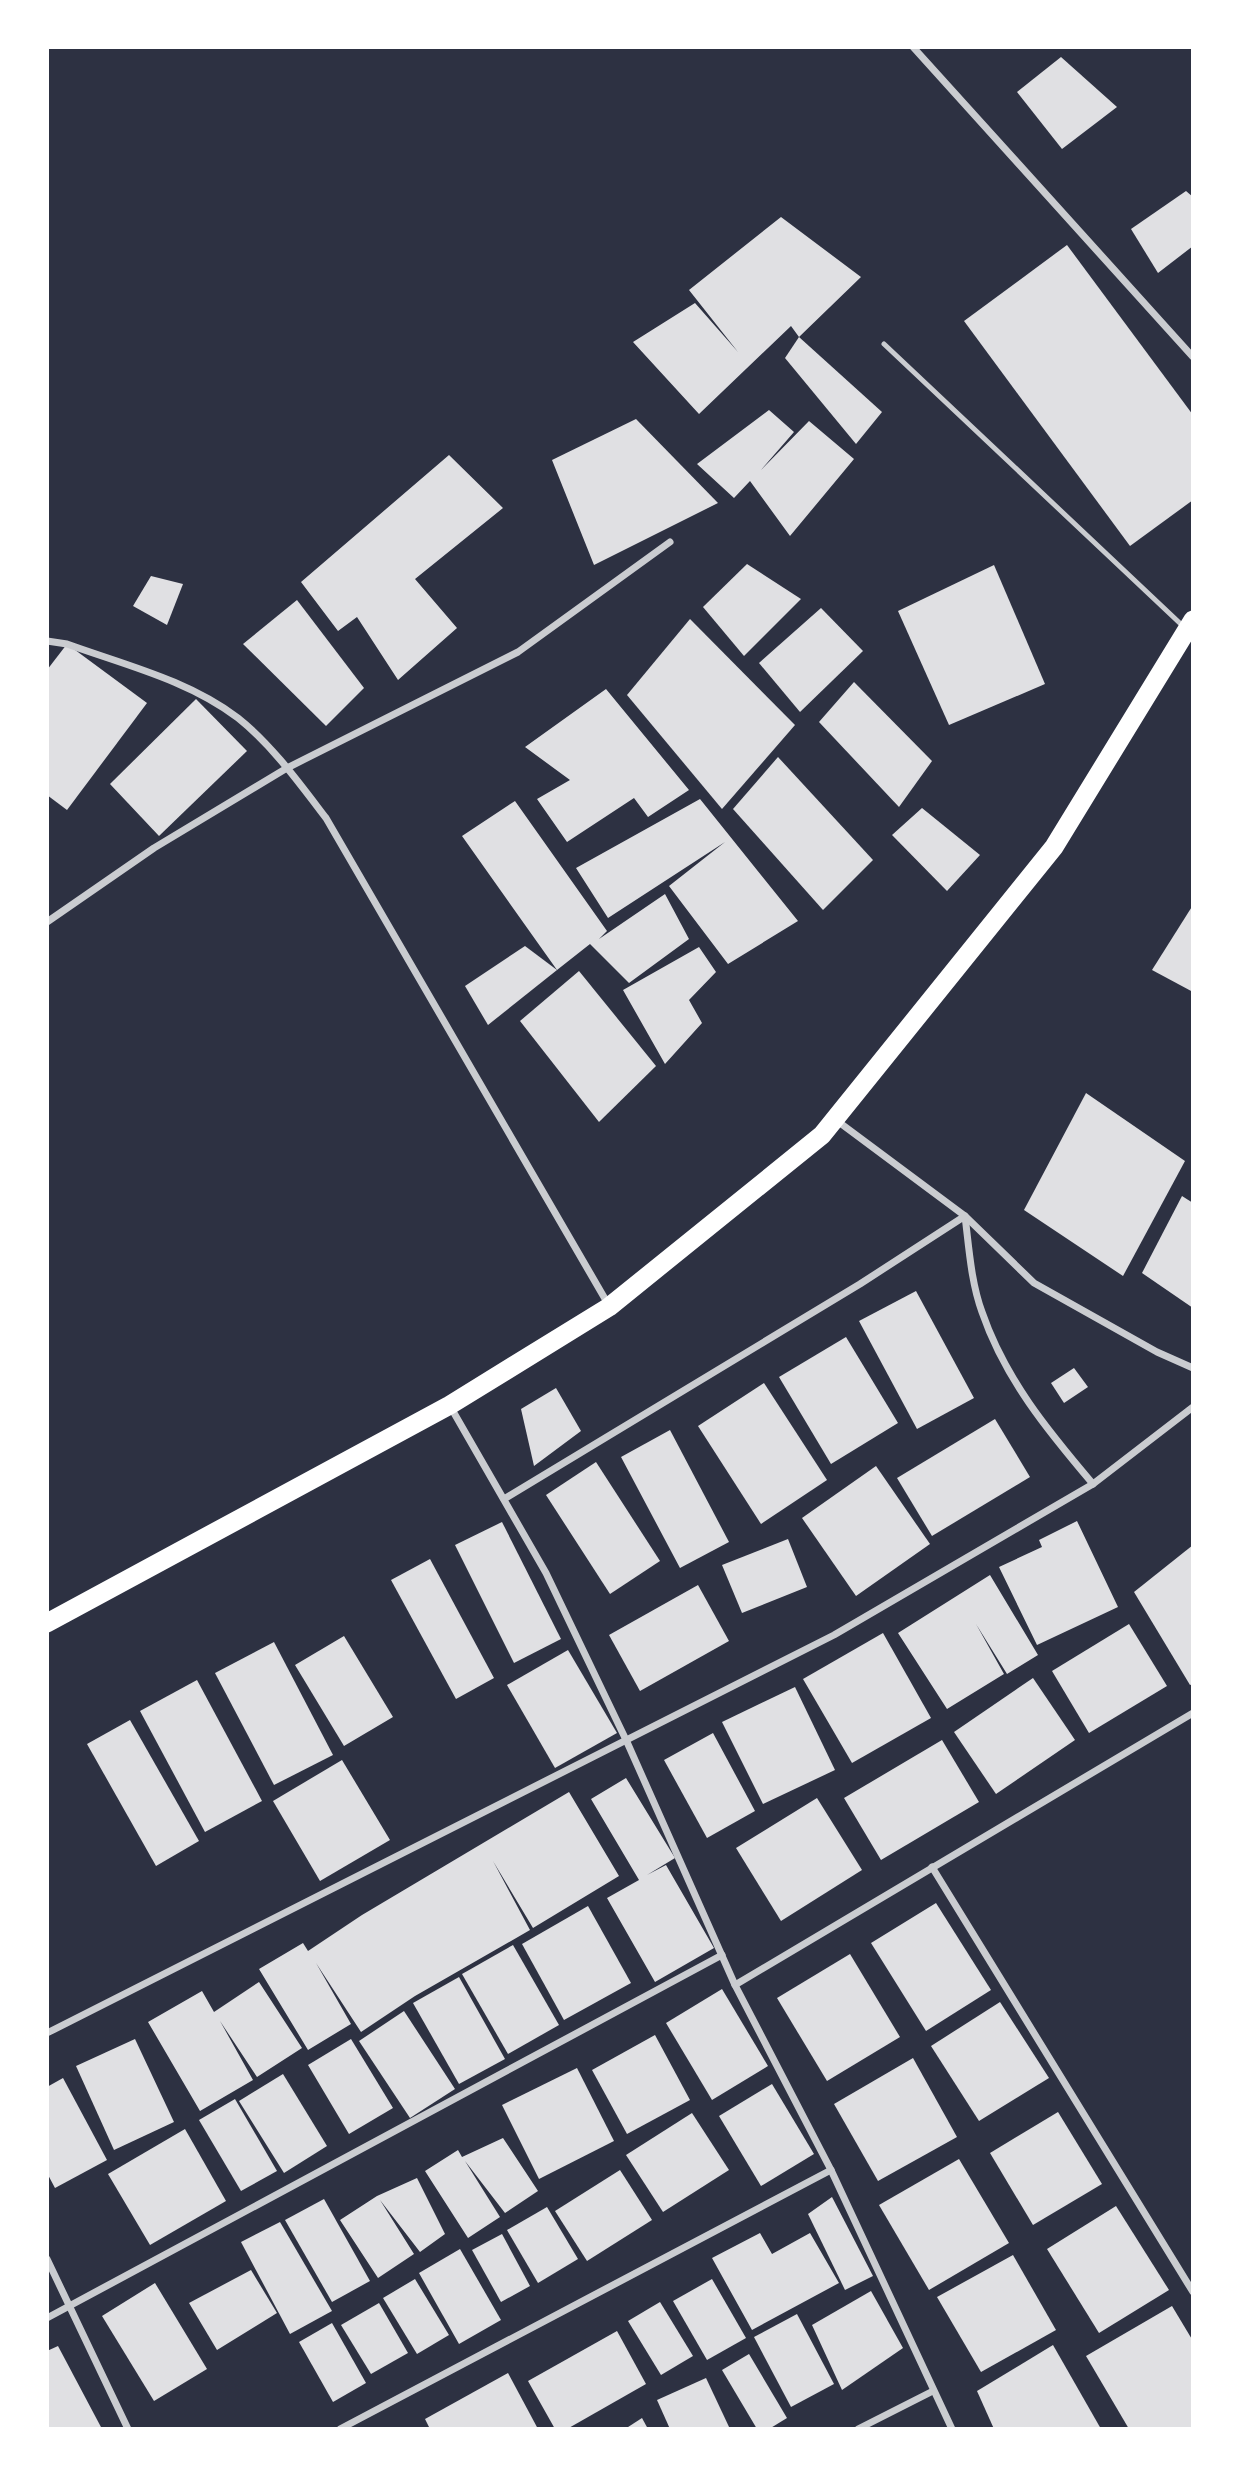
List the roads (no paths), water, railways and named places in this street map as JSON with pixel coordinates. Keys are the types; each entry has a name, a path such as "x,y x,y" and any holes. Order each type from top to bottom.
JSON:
{"highway":[{"path":"47,1623 450,1405 609,1307 822,1136 1054,847 1190,625"}],"street":[{"path":"914,47 1193,358"},
{"path":"47,922 155,848 287,768 518,652 670,542"},
{"path":"47,641 67,644 183,685 238,718 287,768 326,818 609,1307"},
{"path":"836,1119 965,1216 1034,1283 1157,1352 1193,1368"},
{"path":"965,1216 981,1311 1009,1375 1047,1430 1093,1484"},
{"path":"503,1499 860,1284 965,1216"},
{"path":"450,1405 546,1573 627,1741 735,1985 831,2170 952,2429"},
{"path":"47,2033 834,1635 1093,1484 1193,1407"},
{"path":"735,1985 1193,1713"},
{"path":"932,1867 1193,2292"},
{"path":"47,2318 722,1955"},
{"path":"340,2429 831,2170"},
{"path":"47,2259 128,2429"},
{"path":"858,2429 933,2391"}],"lane":[{"path":"884,344 1190,625"}]}
